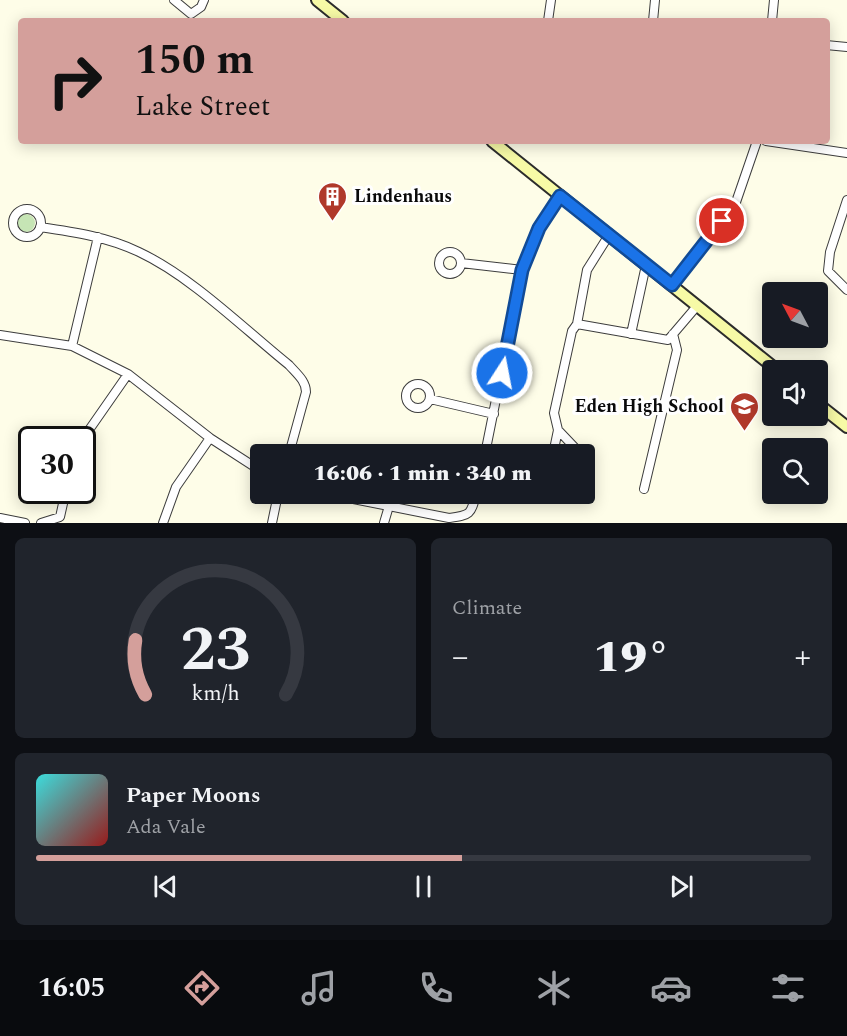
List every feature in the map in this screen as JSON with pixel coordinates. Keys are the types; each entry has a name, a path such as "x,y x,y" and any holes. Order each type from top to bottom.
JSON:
{"main road":[{"path":"317,0 339,18"},
{"path":"496,144 764,360"},
{"path":"828,412 847,428"}],"street":[{"path":"174,0 191,14 198,11 204,0"},
{"path":"548,18 551,0"},
{"path":"653,18 655,0"},
{"path":"772,18 774,0"},
{"path":"830,45 847,47"},
{"path":"672,285 735,205 756,144"},
{"path":"786,144 847,153"},
{"path":"487,444 522,270 539,228 560,196"},
{"path":"847,200 830,252 828,271 847,290"},
{"path":"40,226 98,237 137,250 173,270 289,365 306,386 292,444"},
{"path":"555,444 558,430 554,413 587,270 609,235"},
{"path":"72,345 98,237"},
{"path":"461,263 522,270"},
{"path":"631,334 646,265"},
{"path":"576,324 668,340 697,306"},
{"path":"644,489 677,350 673,334"},
{"path":"0,335 72,345 128,374 210,438 250,464"},
{"path":"92,426 128,374"},
{"path":"430,399 494,414"},
{"path":"558,430 571,444"},
{"path":"163,523 176,487 210,438"},
{"path":"41,523 60,517 63,504"},
{"path":"272,523 276,504"},
{"path":"379,504 449,518 466,516 472,511 474,504"},
{"path":"384,523 389,506"},
{"path":"0,518 25,523"}],"green space":[{"path":"22,214 30,214 35,219 33,230 22,232 17,227 17,219"}],"place":[{"name":"Lindenhaus","path":"333,222"},
{"name":"Eden High School","path":"745,432"}],"route":[{"path":"502,373 522,270 539,228 560,196 672,285 722,221"}]}
